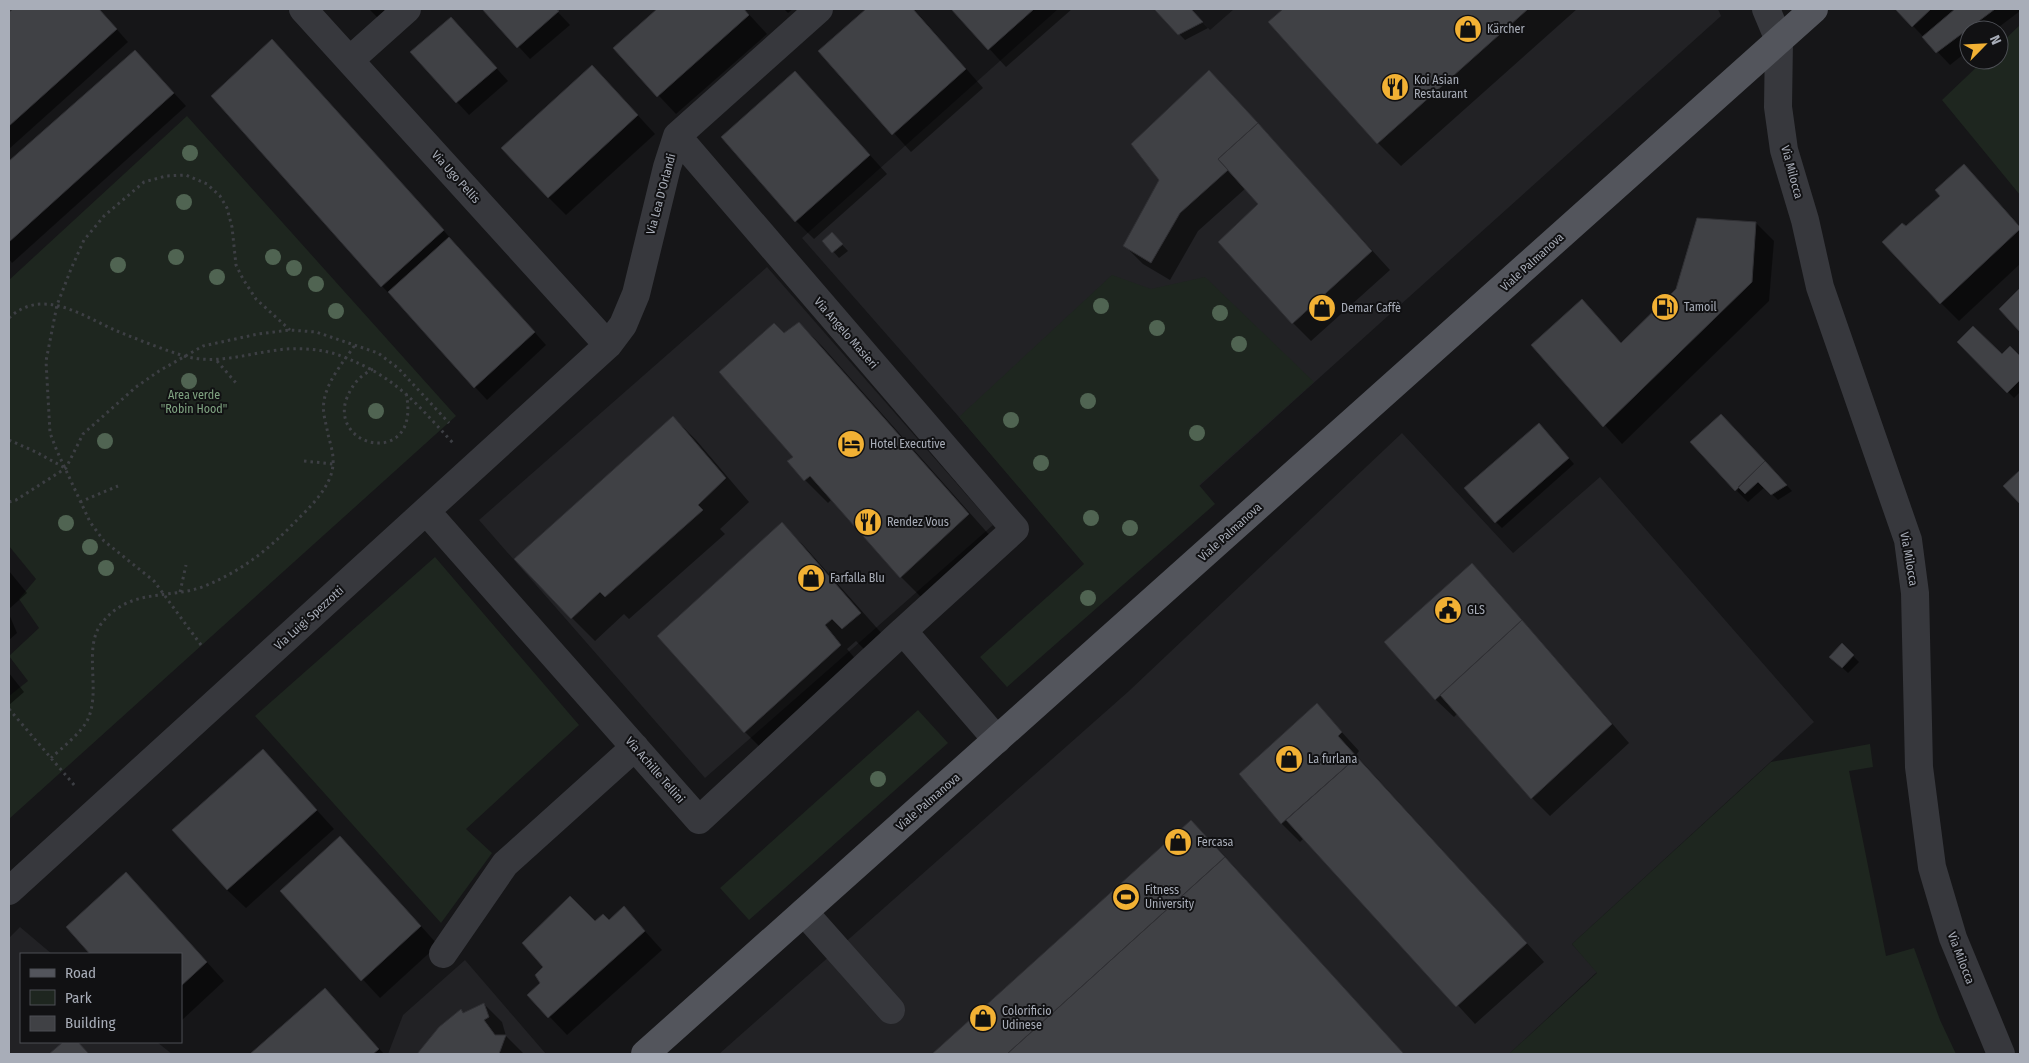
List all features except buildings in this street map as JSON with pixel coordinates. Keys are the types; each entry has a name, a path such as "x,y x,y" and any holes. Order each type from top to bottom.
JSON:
{"main road":[{"name":"Viale Palmanova","path":"645,1054 1814,9"}],"street":[{"name":"Via Ugo Pellis","path":"303,9 608,345"},
{"path":"350,60 407,9"},
{"name":"Via Lea D'Orlandi","path":"608,345 623,325 636,294 667,166 677,136 819,9"},
{"path":"1766,9 1779,40"},
{"name":"Via Milocca","path":"1779,40 1778,107 1784,150 1805,220 1820,287 1908,540 1915,593 1919,766 1932,868 1953,938 2000,1054"},
{"name":"Via Angelo Masieri","path":"677,136 1014,529"},
{"name":"Via Luigi Spezzotti","path":"9,891 608,345"},
{"name":"Via Achille Tellini","path":"426,511 699,820 1014,529"},
{"path":"903,631 998,740"},
{"path":"442,954 505,864 635,747"},
{"path":"804,912 891,1010"}],"path":[{"path":"201,646 163,593 144,572 118,554 104,541 90,522 50,432 46,361 57,305 70,269 84,240 104,216 144,182 166,176 186,175 207,184 220,196 228,208 236,265 243,279 256,299 290,330"},
{"path":"9,318 28,307 43,304 57,305 72,309 116,330 185,356 216,360 279,349 313,350 339,355 373,369 405,392 441,430"},
{"path":"9,502 23,496 66,468 83,434 92,424 136,387 203,346 226,340 290,330 316,332 378,353 398,368 448,423"},
{"path":"51,758 65,746 87,721 93,702 94,638 101,624 115,610 141,597 180,592 204,586 240,570 265,552 319,495 329,479 333,464 323,413 324,399 331,382 355,345"},
{"path":"216,360 236,383"},
{"path":"373,369 361,375 355,382 344,407 346,421 352,434 362,440 372,442 388,442 401,436 410,410 405,392"},
{"path":"9,440 66,468"},
{"path":"304,461 333,464"},
{"path":"80,502 118,486"},
{"path":"180,592 186,565"},
{"path":"9,709 62,770"}],"shaded area":[{"path":"1058,9 1191,9 1210,30 1234,9 1718,9 1721,16 1097,578 802,238"},
{"path":"767,267 993,525 705,778 479,520"},
{"path":"1402,433 1513,553 1600,477 1814,722 1572,944 1597,972 1509,1054 719,1054 1129,691"},
{"path":"20,927 51,953 20,953 20,1043 158,1043 172,1054 9,1054 9,938"},
{"path":"465,960 546,1054 388,1054 403,1015"}],"green space":[{"path":"2020,25 2020,195 1942,100 1974,70 2009,70 2009,35"},
{"name":"Area verde \"Robin Hood\"","path":"187,116 456,416 9,819 9,696 28,681 9,656 39,628 19,599 36,579 9,546 9,280"},
{"path":"1112,275 1151,289 1205,277 1314,382 1199,485 1215,504 1007,687 980,657 1084,564 959,417"},
{"path":"435,557 579,725 466,829 492,853 441,923 255,716"},
{"path":"918,710 948,743 749,920 720,888"},
{"path":"1870,744 1873,767 1849,771 1886,956 1914,948 1940,1020 1956,1054 1509,1054 1597,973 1572,944 1771,762"}],"place":[{"name":"Kärcher","path":"1468,29"},
{"name":"Koi Asian Restaurant","path":"1395,87"},
{"name":"Tamoil","path":"1665,307"},
{"name":"Demar Caffè","path":"1322,308"},
{"name":"Hotel Executive","path":"851,444"},
{"name":"Rendez Vous","path":"868,522"},
{"name":"Farfalla Blu","path":"811,578"},
{"name":"GLS","path":"1448,610"},
{"name":"La furlana","path":"1289,759"},
{"name":"Fercasa","path":"1178,842"},
{"name":"Fitness University","path":"1126,897"},
{"name":"Colorificio Udinese","path":"983,1018"}]}
